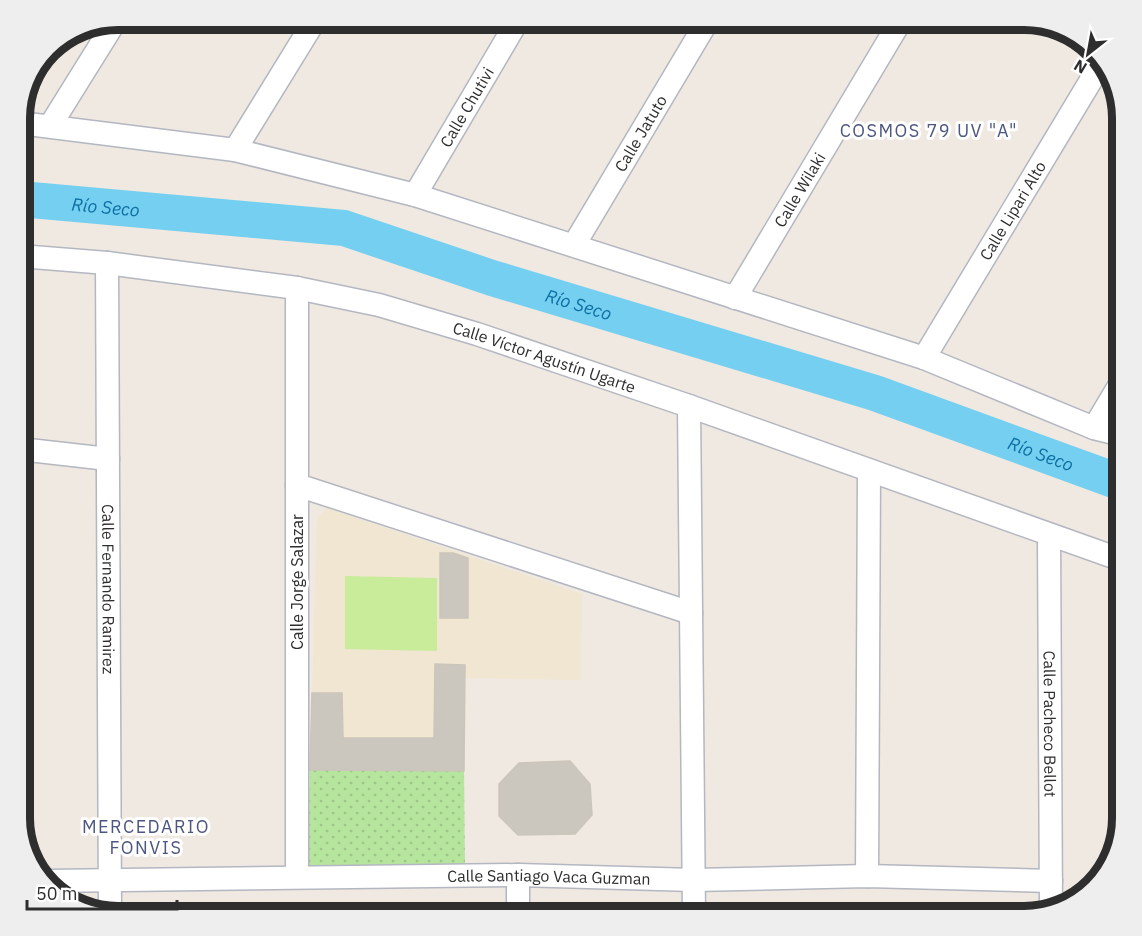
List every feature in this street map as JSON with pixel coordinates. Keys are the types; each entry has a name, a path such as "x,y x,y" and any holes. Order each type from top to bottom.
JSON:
{"street":[{"path":"235,150 309,30"},
{"name":"Calle Chutivi","path":"415,195 512,30"},
{"name":"Calle Jatuto","path":"574,245 702,30"},
{"name":"Calle Wilaki","path":"735,298 896,30"},
{"path":"50,126 109,31"},
{"name":"Calle Lipari Alto","path":"924,358 1097,70"},
{"path":"30,124 235,150 415,195 924,358 1095,428 1112,432"},
{"name":"Calle Víctor Agustín Ugarte","path":"30,257 107,263 297,288 379,305 477,334 689,406 1112,557"},
{"name":"Calle Fernando Ramirez","path":"107,263 110,905"},
{"name":"Calle Jorge Salazar","path":"297,288 297,877"},
{"path":"1095,428 1112,398"},
{"path":"689,406 694,906"},
{"path":"30,450 108,459"},
{"path":"867,876 869,471"},
{"path":"297,485 691,614"},
{"name":"Calle Pacheco Bellot","path":"1049,536 1051,901"},
{"path":"518,875 518,906"},
{"name":"Calle Santiago Vaca Guzman","path":"57,881 518,875 694,880 867,876 1051,881"}],"shaded area":[{"path":"327,508 582,594 581,680 465,678 464,771 310,770 317,518"}],"green space":[{"path":"345,576 437,578 437,651 345,649"},
{"path":"310,770 464,771 465,866 308,871"}],"building":[{"path":"440,553 453,553 468,558 468,618 440,618"},
{"path":"435,664 465,665 464,771 310,770 312,693 342,693 343,738 434,738"},
{"path":"570,761 590,784 592,815 575,834 518,835 499,816 499,784 519,763"}],"waterway":[{"name":"Río Seco","path":"30,200 344,228 492,278 875,393 1112,479"}],"district":[{"name":"COSMOS 79 UV \"A\"","path":"929,130"},
{"name":"MERCEDARIO FONVIS","path":"146,836"}]}
